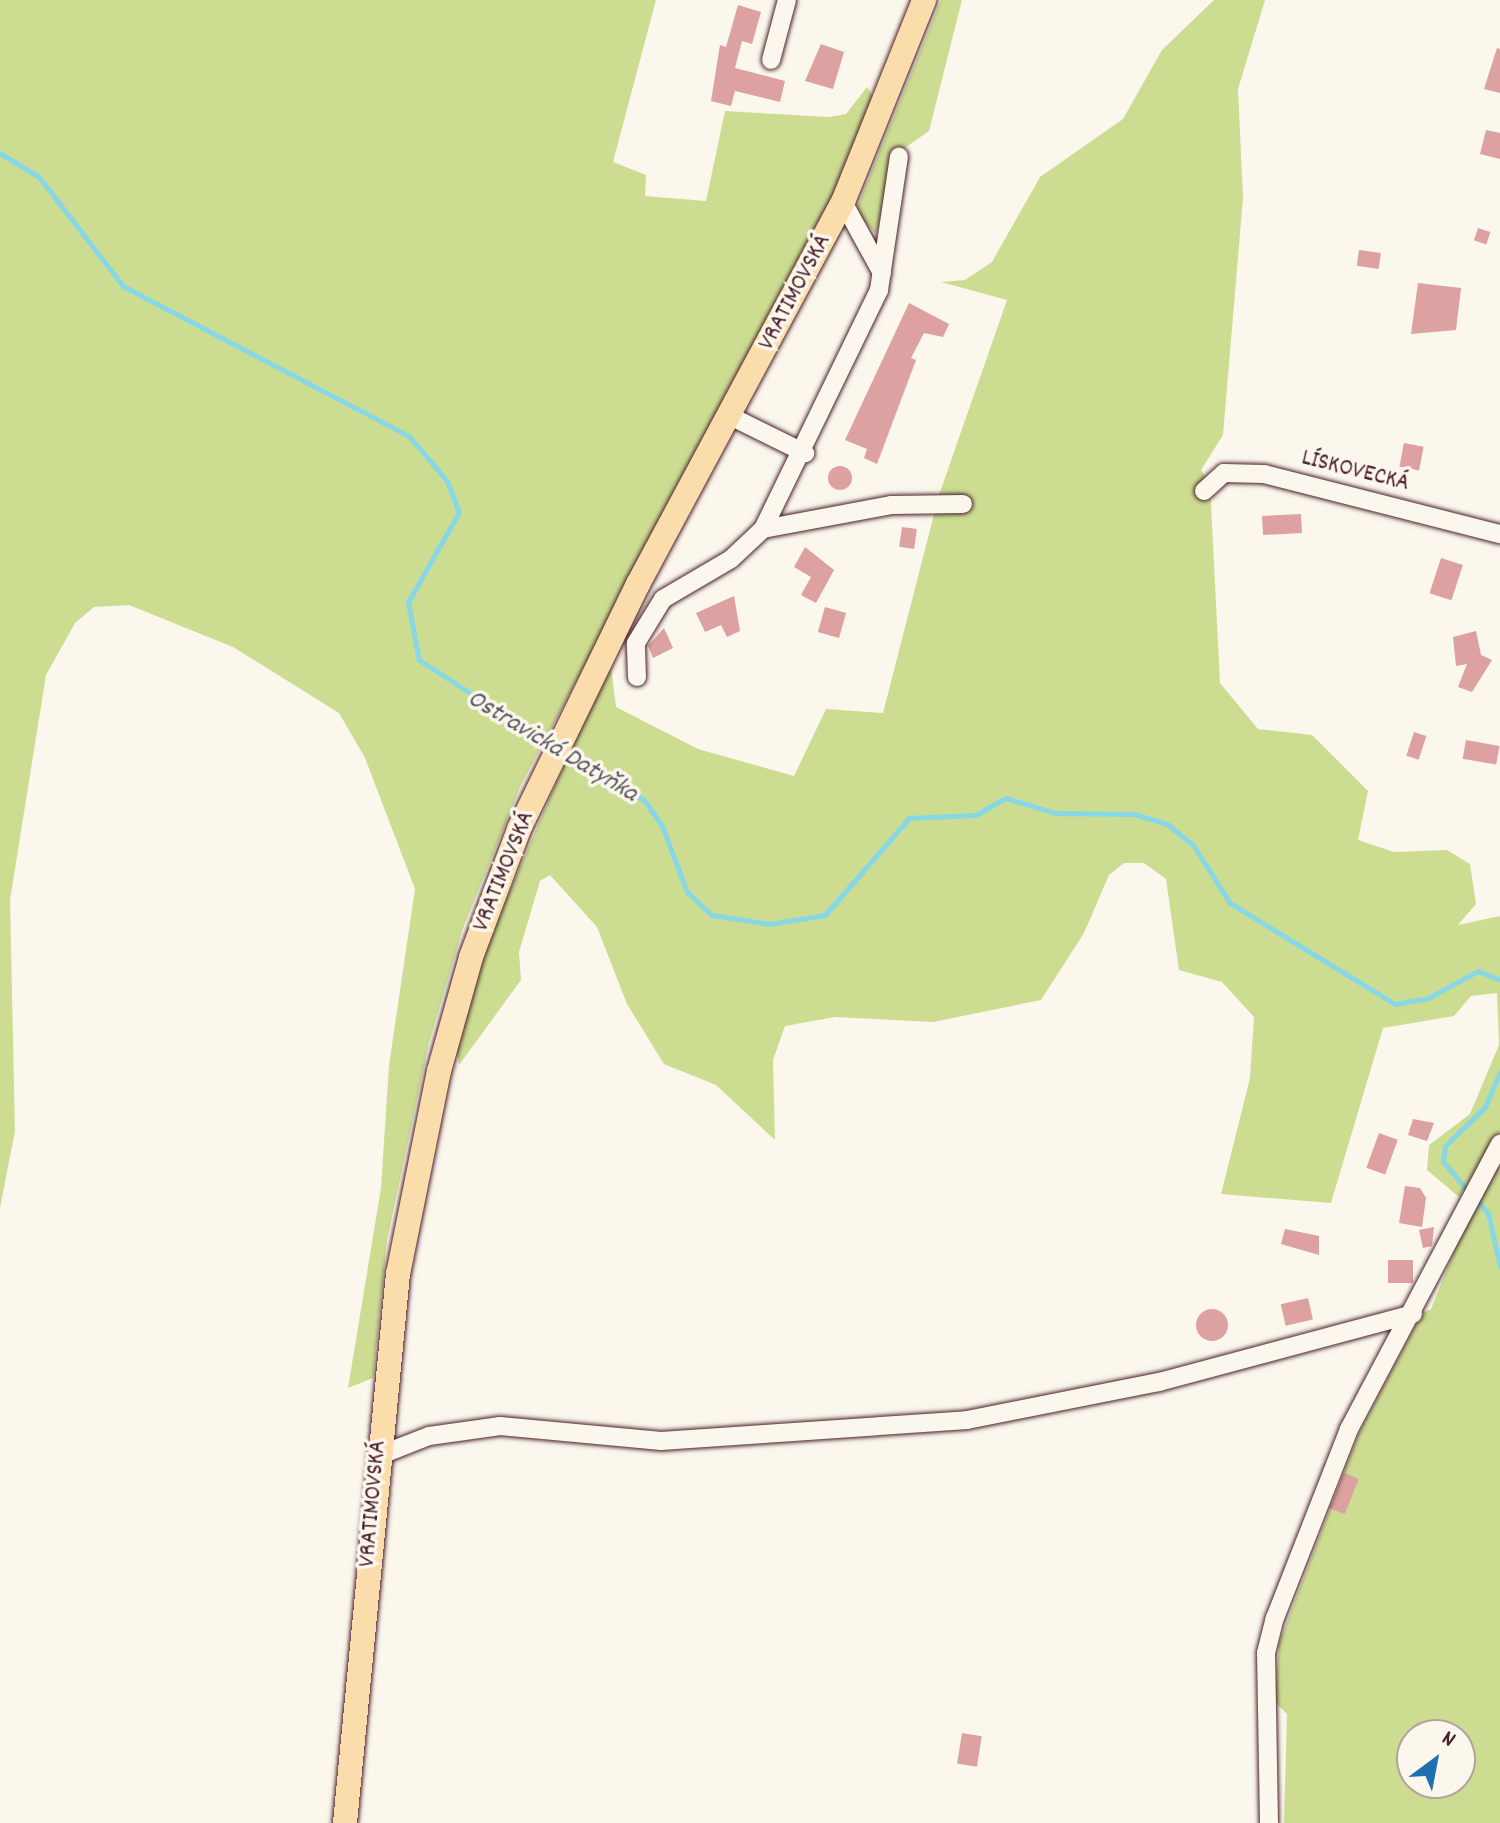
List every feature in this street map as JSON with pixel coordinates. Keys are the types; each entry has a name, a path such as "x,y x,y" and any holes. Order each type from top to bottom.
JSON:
{"main road":[{"name":"VRATIMOVSKÁ","path":"345,1823 378,1456 415,1179 471,957 519,829 638,584 843,202 924,0"}],"street":[{"path":"771,60 787,0"},
{"path":"637,677 640,632 663,599 731,559 763,529 805,453 882,273 899,156"},
{"path":"843,202 882,273"},
{"path":"730,416 805,453"},
{"name":"LÍSKOVECKÁ","path":"1204,491 1224,473 1264,474 1500,534"},
{"path":"763,529 891,505 963,504"},
{"path":"1269,1823 1266,1653 1275,1618 1349,1429 1413,1314 1500,1144"},
{"path":"378,1456 429,1436 500,1426 661,1441 967,1420 1159,1382 1413,1314"}],"green space":[{"path":"0,0 656,0 613,162 646,175 645,196 706,201 725,111 829,117 846,114 867,87 875,99 833,197 521,785 463,928 429,1043 387,1240 373,1378 348,1388 381,1188 389,1065 415,889 365,758 339,713 233,647 129,605 94,607 75,623 46,675 10,900 15,1131 0,1208"},
{"path":"941,0 962,0 929,131 899,152 876,234 858,215 858,205"},
{"path":"1214,0 1265,0 1238,89 1243,198 1223,435 1201,470 1210,484 1220,683 1258,729 1312,735 1368,791 1358,840 1394,852 1447,850 1470,864 1476,904 1458,925 1500,916 1500,1131 1459,1197 1427,1170 1429,1145 1470,1114 1499,1045 1497,993 1471,996 1454,1016 1383,1028 1331,1203 1221,1194 1250,1078 1254,1017 1222,982 1179,970 1166,879 1144,863 1124,863 1109,875 1084,933 1041,1000 933,1022 835,1017 785,1026 773,1060 775,1140 716,1085 664,1064 627,1004 597,927 550,875 540,881 519,952 521,980 459,1065 456,1043 490,937 610,658 616,707 698,749 794,776 826,709 883,713 939,495 1007,300 941,282 965,280 992,262 1040,177 1123,119 1162,50"},
{"path":"1500,1167 1500,1823 1284,1823 1287,1714 1275,1702 1279,1643 1359,1433 1422,1313 1431,1309 1483,1180"}],"building":[{"path":"738,5 761,12 752,44 742,41 735,68 785,81 780,102 735,91 731,106 711,101 720,45 726,47"},
{"path":"821,44 844,52 833,89 805,81"},
{"path":"1497,48 1500,49 1500,93 1484,89"},
{"path":"1486,130 1500,133 1500,159 1480,154"},
{"path":"1478,228 1490,232 1486,244 1474,240"},
{"path":"1359,250 1381,253 1379,269 1357,266"},
{"path":"1418,283 1461,288 1456,330 1411,334"},
{"path":"909,303 949,324 943,337 924,333 911,358 916,360 877,464 864,458 867,449 845,440"},
{"path":"1404,443 1424,447 1419,470 1399,467"},
{"path":"840,466 849,469 852,478 849,487 840,490 831,487 828,478 831,469"},
{"path":"1301,514 1302,533 1263,535 1262,516"},
{"path":"902,527 917,529 914,549 899,547"},
{"path":"805,547 834,570 816,603 801,595 811,577 794,567"},
{"path":"1441,558 1463,565 1451,600 1430,593"},
{"path":"734,596 740,631 727,637 721,625 705,632 696,613"},
{"path":"825,607 846,613 839,638 818,632"},
{"path":"664,628 673,648 653,658 648,646"},
{"path":"1476,631 1481,655 1492,660 1472,692 1458,687 1467,664 1456,666 1453,637"},
{"path":"1414,732 1426,736 1419,760 1406,756"},
{"path":"1466,740 1499,746 1496,765 1463,759"},
{"path":"1413,1119 1434,1123 1427,1141 1408,1135"},
{"path":"1379,1133 1398,1140 1385,1175 1366,1168"},
{"path":"1405,1186 1420,1188 1426,1198 1422,1227 1399,1223"},
{"path":"1434,1227 1432,1246 1423,1248 1419,1230"},
{"path":"1285,1229 1319,1236 1319,1255 1281,1244"},
{"path":"1388,1260 1413,1260 1413,1283 1388,1283"},
{"path":"1308,1298 1313,1319 1286,1326 1281,1304"},
{"path":"1212,1309 1223,1314 1228,1325 1223,1336 1212,1341 1201,1336 1196,1325 1201,1314"},
{"path":"1344,1473 1359,1479 1345,1514 1330,1508"},
{"path":"962,1733 982,1736 977,1767 957,1764"}],"waterway":[{"name":"Ostravická Datyňka","path":"0,153 39,177 123,286 409,436 447,481 459,512 408,602 419,660 551,745"},
{"name":"Ostravická Datyňka","path":"563,752 644,800 662,826 687,892 712,915 770,924 825,915 909,818 976,815 1006,798 1055,813 1134,814 1167,824 1193,845 1230,903 1395,1004 1428,998 1478,971 1500,980"},
{"name":"Ostravická Datyňka","path":"1468,1191 1443,1161 1445,1146 1485,1107 1500,1072"},
{"name":"Ostravická Datyňka","path":"1475,1198 1488,1213 1500,1267"}]}
